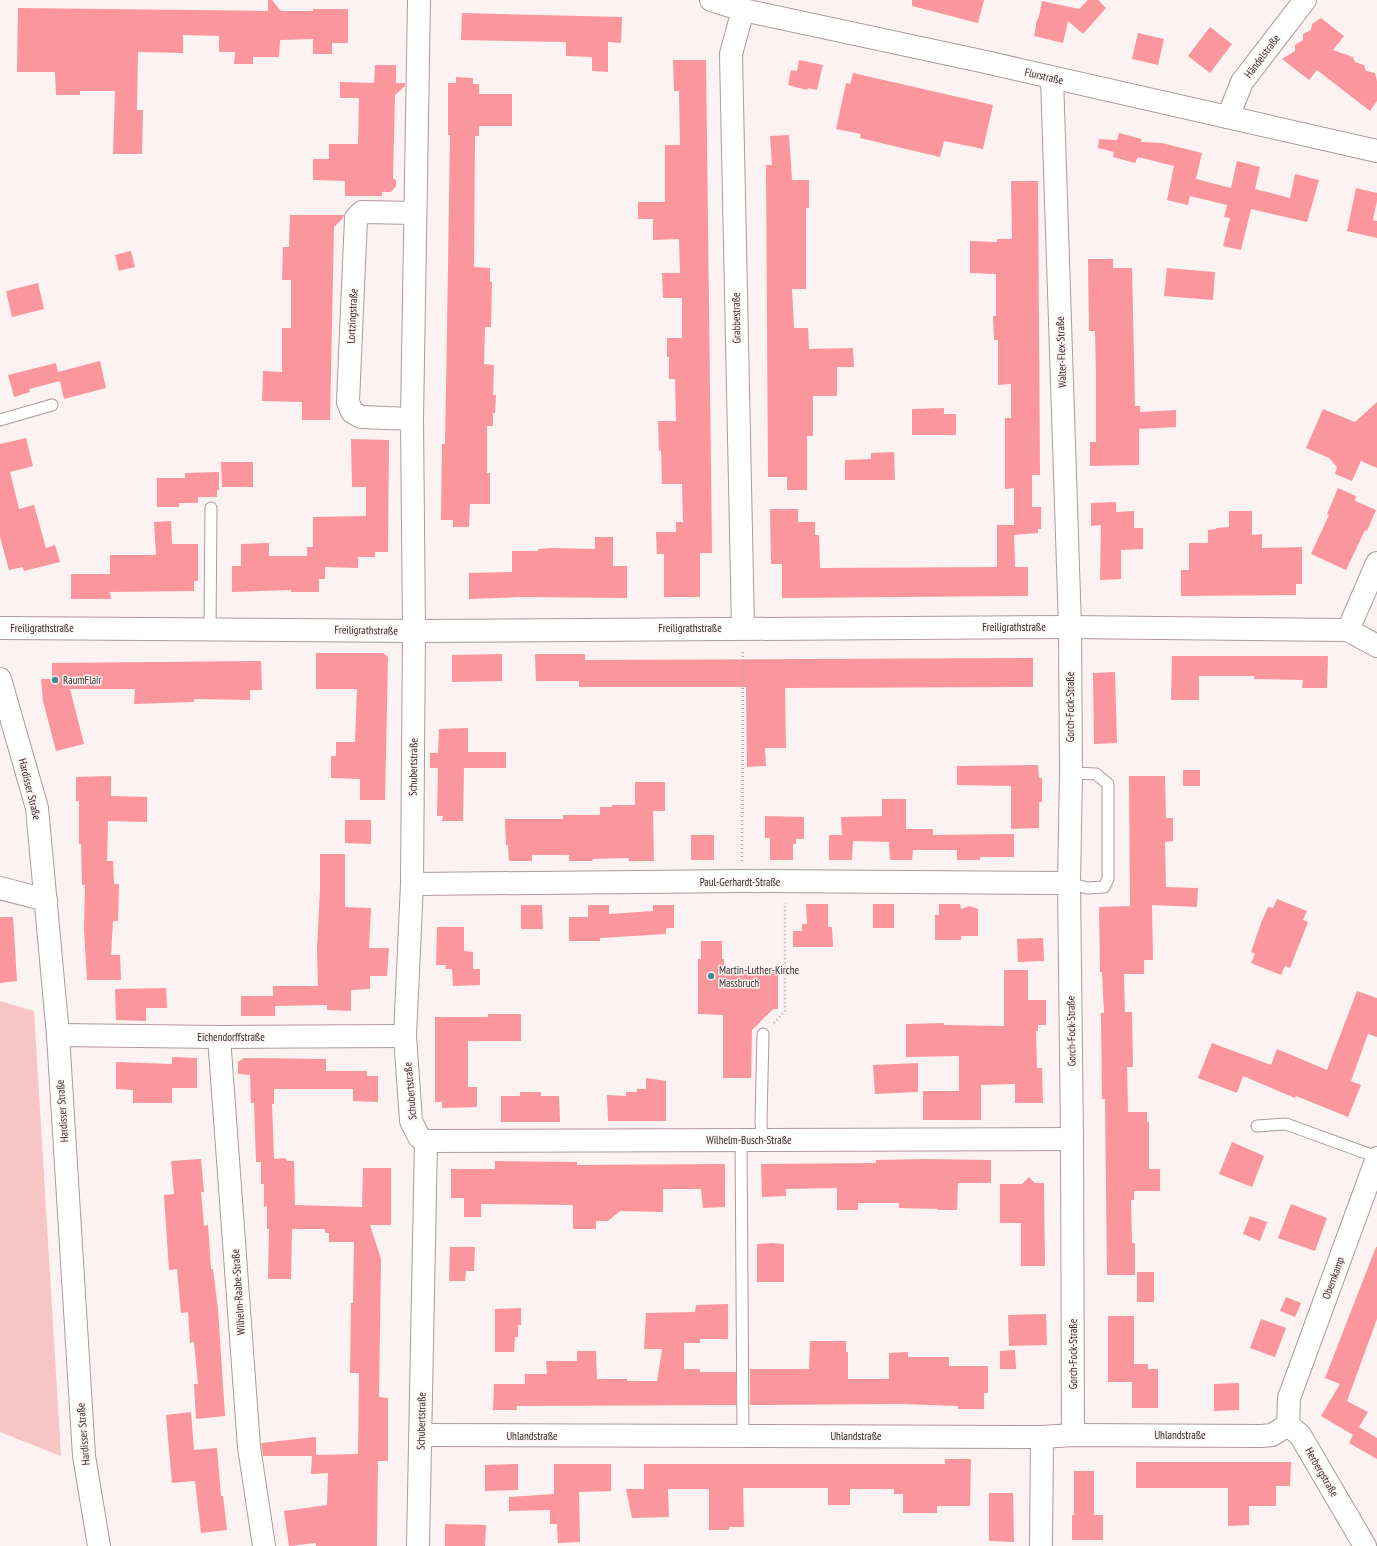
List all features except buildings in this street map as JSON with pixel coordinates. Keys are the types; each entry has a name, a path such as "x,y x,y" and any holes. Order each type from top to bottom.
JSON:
{"street":[{"path":"414,630 412,419 419,0"},
{"name":"Flurstraße","path":"712,0 743,10 1377,151"},
{"name":"Händelstraße","path":"1228,117 1242,82 1305,0"},
{"name":"Grabbestraße","path":"743,10 731,54 743,628"},
{"name":"Walter-Flex-Straße","path":"1052,78 1070,626"},
{"name":"Lortzingstraße","path":"412,419 361,417 352,412 348,402 356,218 362,212 415,213"},
{"path":"1348,630 1377,563"},
{"name":"Freiligrathstraße","path":"0,628 414,630 1070,626 1348,630 1377,646"},
{"name":"Gorch-Fock-Straße","path":"1070,626 1071,773 1069,883 1073,1434"},
{"name":"Schubertstraße","path":"414,630 412,884 405,1036 411,1121 419,1137 426,1141 418,1546"},
{"name":"Hardisser Straße","path":"0,679 36,808 58,1035 84,1456 99,1546"},
{"name":"Paul-Gerhardt-Straße","path":"412,884 742,881 1069,883"},
{"path":"0,888 46,900"},
{"name":"Eichendorffstraße","path":"58,1035 219,1037 405,1036"},
{"name":"Wilhelm-Raabe-Straße","path":"219,1037 249,1447 264,1546"},
{"name":"Wilhelm-Busch-Straße","path":"426,1141 1072,1139"},
{"name":"Obernkamp","path":"1288,1425 1289,1398 1377,1158"},
{"name":"Uhlandstraße","path":"421,1435 1042,1437 1073,1434 1262,1436 1272,1435 1288,1425"},
{"name":"Herbergstraße","path":"1288,1425 1300,1435 1365,1546"},
{"path":"1041,1546 1042,1437"}],"lane":[{"path":"0,420 52,405"},
{"path":"210,629 212,508"},
{"path":"1069,883 1087,888 1104,887 1108,879 1108,784 1096,774 1071,773"},
{"path":"743,1436 752,1140 761,1121 763,1034"},
{"name":"Obernkamp","path":"1257,1126 1286,1124 1377,1158"}],"path":[{"path":"742,881 743,628"},
{"path":"763,1034 786,1011 786,882"}],"shaded area":[{"path":"0,1001 34,1011 61,1456 0,1432"}],"place":[{"name":"RaumFlair","path":"55,680"},
{"name":"Martin-Luther-Kirche Massbruch","path":"711,976"}]}
